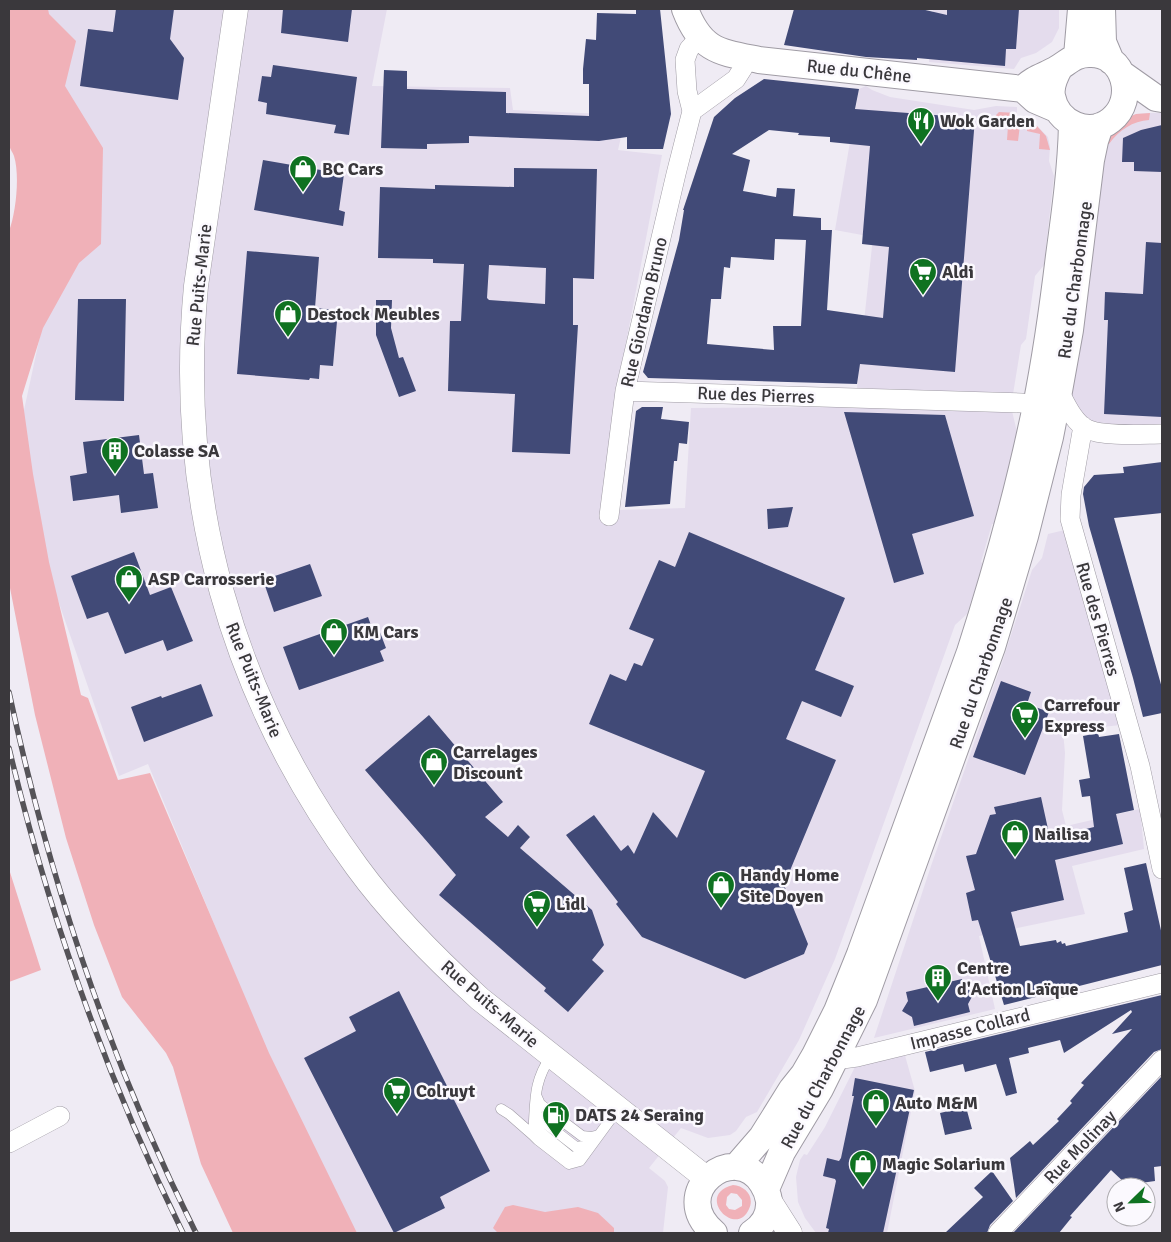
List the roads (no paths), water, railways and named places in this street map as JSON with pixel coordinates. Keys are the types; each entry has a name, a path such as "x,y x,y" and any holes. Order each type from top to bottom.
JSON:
{"main road":[{"path":"684,9 691,25 700,37"},
{"path":"1064,116 1052,95 1053,80 1068,62 1081,9"},
{"path":"1102,9 1103,42 1126,86 1125,99 1110,119"},
{"name":"Rue du Chêne","path":"700,37 725,54 789,64 1024,89"},
{"path":"1090,54 1101,56 1116,68 1159,98 1110,119 1081,127 1034,100 1024,89 1029,82 1068,62 1090,54"},
{"name":"Rue du Charbonnage","path":"736,1167 762,1137 792,1089 808,1068 852,976 975,635 1017,488 1036,406 1054,302 1071,158 1064,116"},
{"name":"Rue du Charbonnage","path":"752,1233 767,1217 768,1195 782,1152 808,1110 835,1060 874,975 992,647 1025,536 1050,437 1070,330 1091,160 1095,141 1110,119"},
{"path":"714,1233 700,1218 697,1208 697,1197 700,1187 706,1178 720,1169 736,1167 749,1170 756,1175 768,1195"}],"street":[{"name":"Rue Puits-Marie","path":"236,9 196,286 192,371 194,435 200,487 215,570 248,674 280,744 322,817 358,869 407,927 480,999 706,1178"},
{"name":"Rue Giordano Bruno","path":"609,516 625,391 692,111 687,91 685,60 689,49 700,37"},
{"path":"692,111 736,79 743,68 744,57"},
{"name":"Rue des Pierres","path":"625,391 1022,403 1036,406"},
{"path":"1059,392 1073,415 1083,426 1094,431 1110,434 1162,434"},
{"name":"Rue des Pierres","path":"1083,426 1071,495 1071,526 1140,766 1162,869"},
{"name":"Impasse Collard","path":"835,1060 857,1057 1162,983"},
{"name":"Rue Molinay","path":"998,1233 1162,1060"},
{"path":"9,1143 60,1116"},
{"path":"768,1195 790,1233"}],"lane":[{"path":"534,1131 534,1111 541,1070 552,1056"},
{"path":"536,1094 540,1104 582,1136 591,1137 599,1135"},
{"path":"500,1109 571,1157 584,1155 618,1109"},
{"path":"534,1111 540,1119 576,1147 591,1145"}],"railway":[{"path":"9,692 43,831 85,968 136,1103 196,1233"},
{"path":"9,748 42,873 82,996 129,1116 183,1233"}],"place":[{"name":"Wok Garden","path":"921,145"},
{"name":"BC Cars","path":"303,193"},
{"name":"Aldi","path":"923,296"},
{"name":"Destock Meubles","path":"288,338"},
{"name":"Colasse SA","path":"115,475"},
{"name":"ASP Carrosserie","path":"129,603"},
{"name":"KM Cars","path":"334,656"},
{"name":"Carrefour Express","path":"1025,739"},
{"name":"Carrelages Discount","path":"434,786"},
{"name":"Nailisa","path":"1015,858"},
{"name":"Handy Home Site Doyen","path":"721,909"},
{"name":"Lidl","path":"537,928"},
{"name":"Centre d'Action Laïque","path":"938,1002"},
{"name":"Colruyt","path":"397,1115"},
{"name":"Auto M&M","path":"876,1127"},
{"name":"DATS 24 Seraing","path":"556,1139"},
{"name":"Magic Solarium","path":"863,1188"}]}
